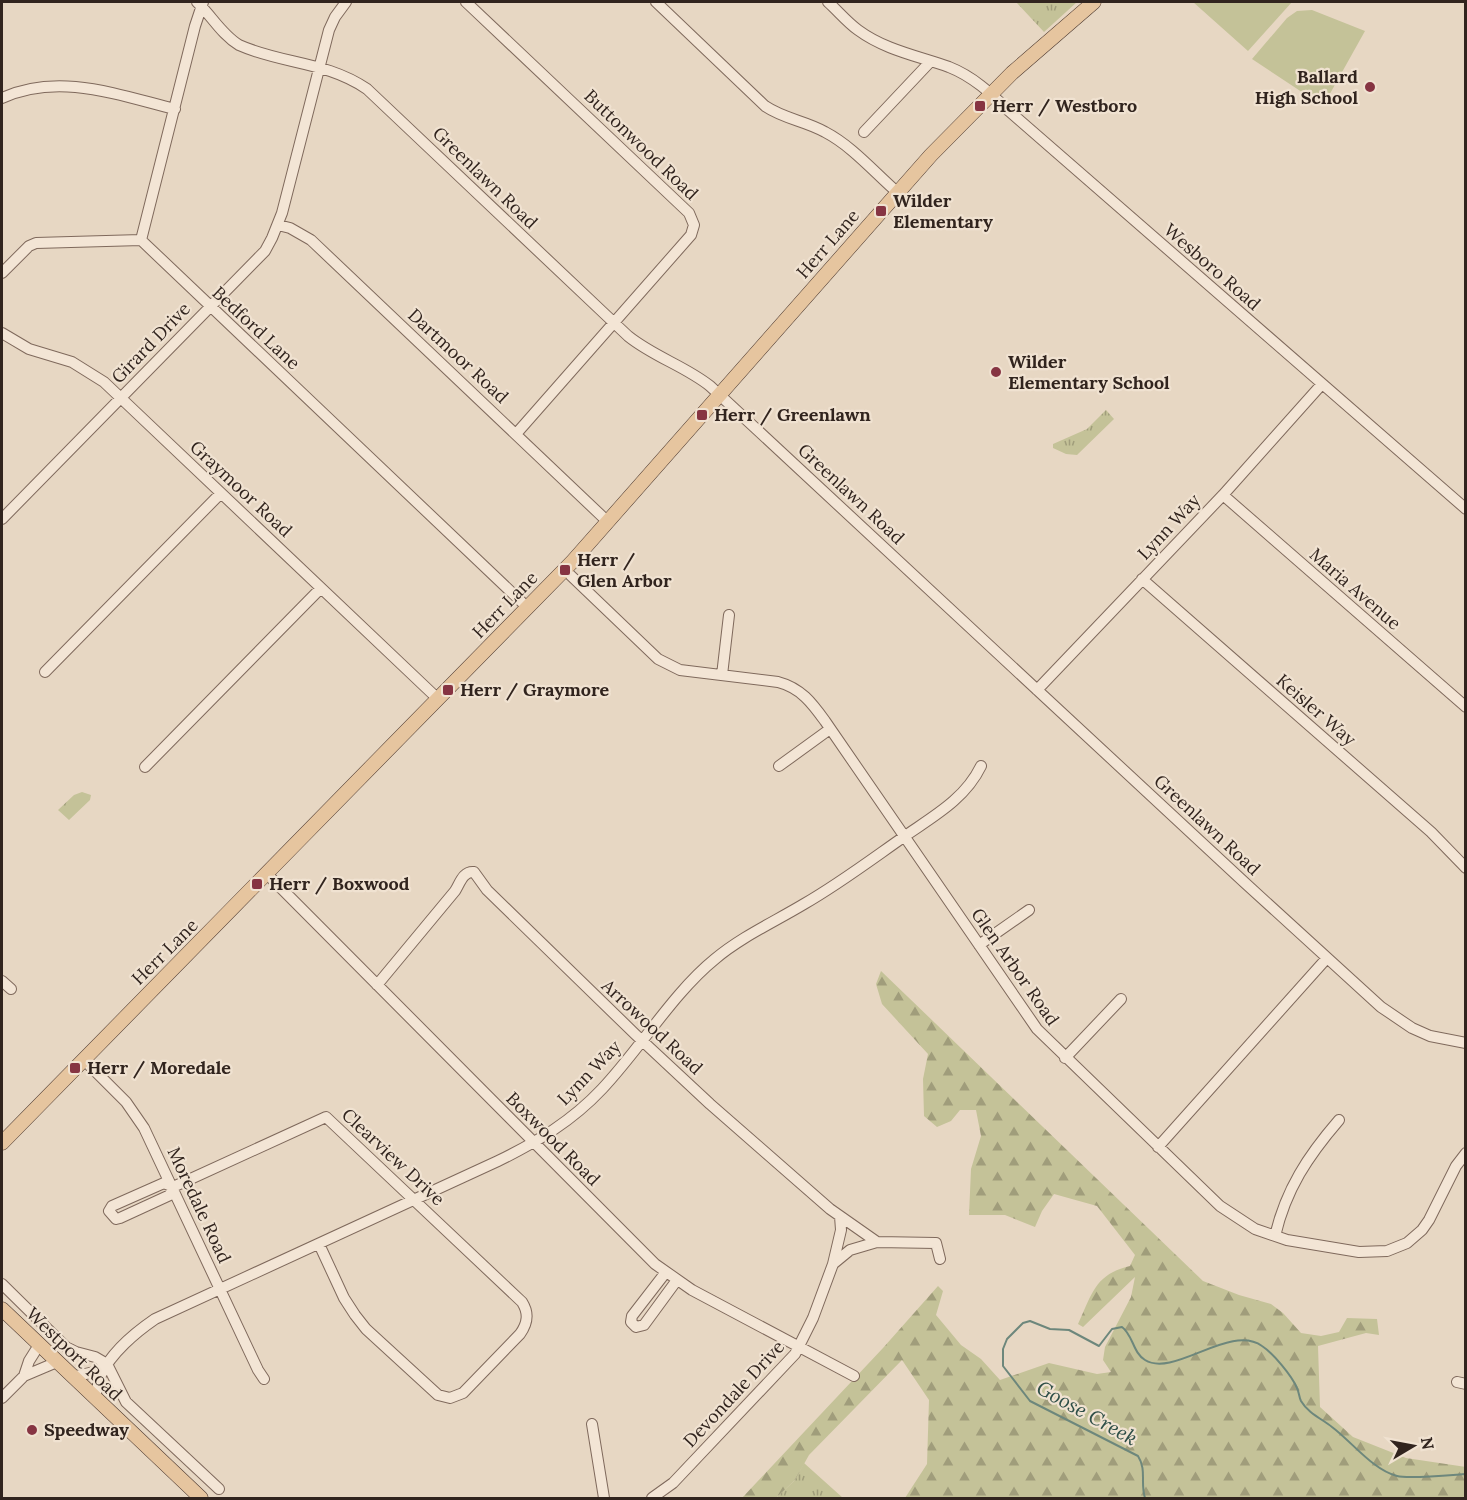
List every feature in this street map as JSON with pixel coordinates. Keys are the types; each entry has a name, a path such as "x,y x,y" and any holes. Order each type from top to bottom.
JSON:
{"main road":[{"name":"Herr Lane","path":"2,1143 565,570 897,192 992,93 1094,2"},
{"name":"Westport Road","path":"2,1309 201,1498"}],"street":[{"name":"Girard Drive","path":"2,519 265,250 278,225 328,30 346,2"},
{"name":"Buttonwood Road","path":"466,2 689,213 694,225 691,235 516,434"},
{"path":"656,2 765,106 835,137 897,192"},
{"name":"Wesboro Road","path":"828,2 858,30 892,48 950,68 973,79 992,93 1009,111 1466,509"},
{"name":"Greenlawn Road","path":"201,3 227,35 239,45 337,72 367,89 637,344 696,375 720,396 1327,958 1395,1018 1431,1036 1466,1043"},
{"path":"2,273 29,246 36,243 141,240 201,3"},
{"path":"864,132 930,62"},
{"path":"2,98 28,89 54,85 79,86 175,109"},
{"name":"Dartmoor Road","path":"278,225 290,228 311,240 608,522"},
{"name":"Bedford Lane","path":"141,240 528,608"},
{"name":"Graymoor Road","path":"2,333 29,349 64,359 88,370 104,382 438,699"},
{"name":"Lynn Way","path":"1037,690 1223,495 1322,384"},
{"path":"45,672 221,493"},
{"name":"Maria Avenue","path":"1223,495 1466,707"},
{"name":"Glen Arbor Road","path":"565,570 663,663 680,670 770,680 791,686 811,701 1037,1029 1220,1206 1239,1220 1287,1240 1359,1252 1379,1252 1401,1246 1413,1239 1429,1220 1443,1190 1466,1153"},
{"name":"Keisler Way","path":"1142,579 1431,832 1466,868"},
{"path":"145,767 321,588"},
{"path":"722,675 729,615"},
{"path":"779,766 830,729"},
{"name":"Lynn Way","path":"72,1377 94,1372 107,1364 149,1323 534,1143 584,1107 603,1088 702,970 715,958 819,895 957,799 969,786 981,766"},
{"name":"Arrowood Road","path":"377,985 455,891 464,874 474,872 487,890 710,1104 840,1216 877,1242"},
{"name":"Boxwood Road","path":"267,874 642,1252 677,1280 712,1301 854,1376"},
{"path":"979,945 1029,910"},
{"path":"1158,1147 1327,958"},
{"path":"2,981 10,989"},
{"path":"1065,1058 1121,999"},
{"name":"Moredale Road","path":"83,1059 138,1117 264,1379"},
{"name":"Clearview Drive","path":"173,1187 326,1117 522,1302 527,1316 525,1326 463,1393 443,1397 431,1390 361,1322 344,1298 319,1244"},
{"path":"1275,1236 1289,1192 1298,1173 1339,1120"},
{"path":"164,1183 173,1187 171,1195 120,1218 116,1219 110,1214 112,1206 143,1192 164,1183"},
{"name":"Devondale Drive","path":"652,1498 673,1483 717,1438 772,1380 799,1347 813,1318 833,1264 841,1230 840,1216"},
{"path":"833,1264 850,1250 877,1242 933,1242 938,1245 940,1259"},
{"path":"666,1272 632,1316 633,1325 636,1327 644,1325 677,1280"},
{"path":"2,1284 66,1347 95,1357 107,1364 126,1402 219,1489"},
{"path":"24,1376 29,1361 39,1345"},
{"path":"2,1398 24,1376 57,1362"},
{"name":"Lynn Way","path":"95,1398 107,1364"},
{"path":"592,1424 604,1498"}],"green space":[{"path":"1016,2 1077,2 1044,32"},
{"path":"1193,2 1292,2 1248,51"},
{"path":"1312,10 1365,31 1327,99 1317,102 1252,59 1287,18 1297,11"},
{"path":"1106,410 1114,419 1077,455 1066,454 1053,448 1053,444 1087,429"},
{"path":"82,792 91,795 90,800 69,820 58,810 74,795"},
{"path":"881,971 1203,1281 1271,1304 1283,1313 1301,1333 1321,1336 1339,1332 1347,1318 1377,1319 1379,1335 1366,1333 1318,1346 1320,1407 1353,1437 1406,1458 1466,1467 1465,1498 905,1498 927,1464 929,1400 902,1360 809,1455 795,1480 776,1498 742,1498 938,1286 943,1291 936,1315 961,1345 981,1359 1000,1380 1049,1363 1097,1374 1111,1372 1103,1360 1105,1347 1131,1297 1135,1277 1083,1327 1078,1324 1096,1287 1109,1274 1130,1266 1135,1255 1097,1206 1054,1194 1042,1211 1035,1227 1005,1215 969,1215 971,1169 981,1136 976,1110 960,1110 951,1121 937,1127 924,1116 923,1079 928,1054 882,1004 876,984"},
{"path":"804,1463 843,1498 776,1498 795,1480"}],"waterway":[{"name":"Goose Creek","path":"1145,1498 1142,1466 1138,1456 1030,1401 1003,1366 1003,1349 1007,1339 1023,1323 1030,1321 1050,1329 1069,1330 1099,1346 1112,1329 1122,1327 1141,1357 1157,1364 1171,1362 1234,1341 1249,1341 1262,1346 1282,1365 1295,1383 1301,1401 1307,1409 1388,1473 1403,1477 1466,1474"}],"place":[{"name":"Ballard High School","path":"1370,87"},
{"name":"Herr / Westboro","path":"980,106"},
{"name":"Wilder Elementary","path":"881,211"},
{"name":"Wilder Elementary School","path":"996,372"},
{"name":"Herr / Greenlawn","path":"702,415"},
{"name":"Herr / Glen Arbor","path":"565,570"},
{"name":"Herr / Graymore","path":"448,690"},
{"name":"Herr / Boxwood","path":"257,884"},
{"name":"Herr / Moredale","path":"75,1068"},
{"name":"Speedway","path":"32,1430"}]}
